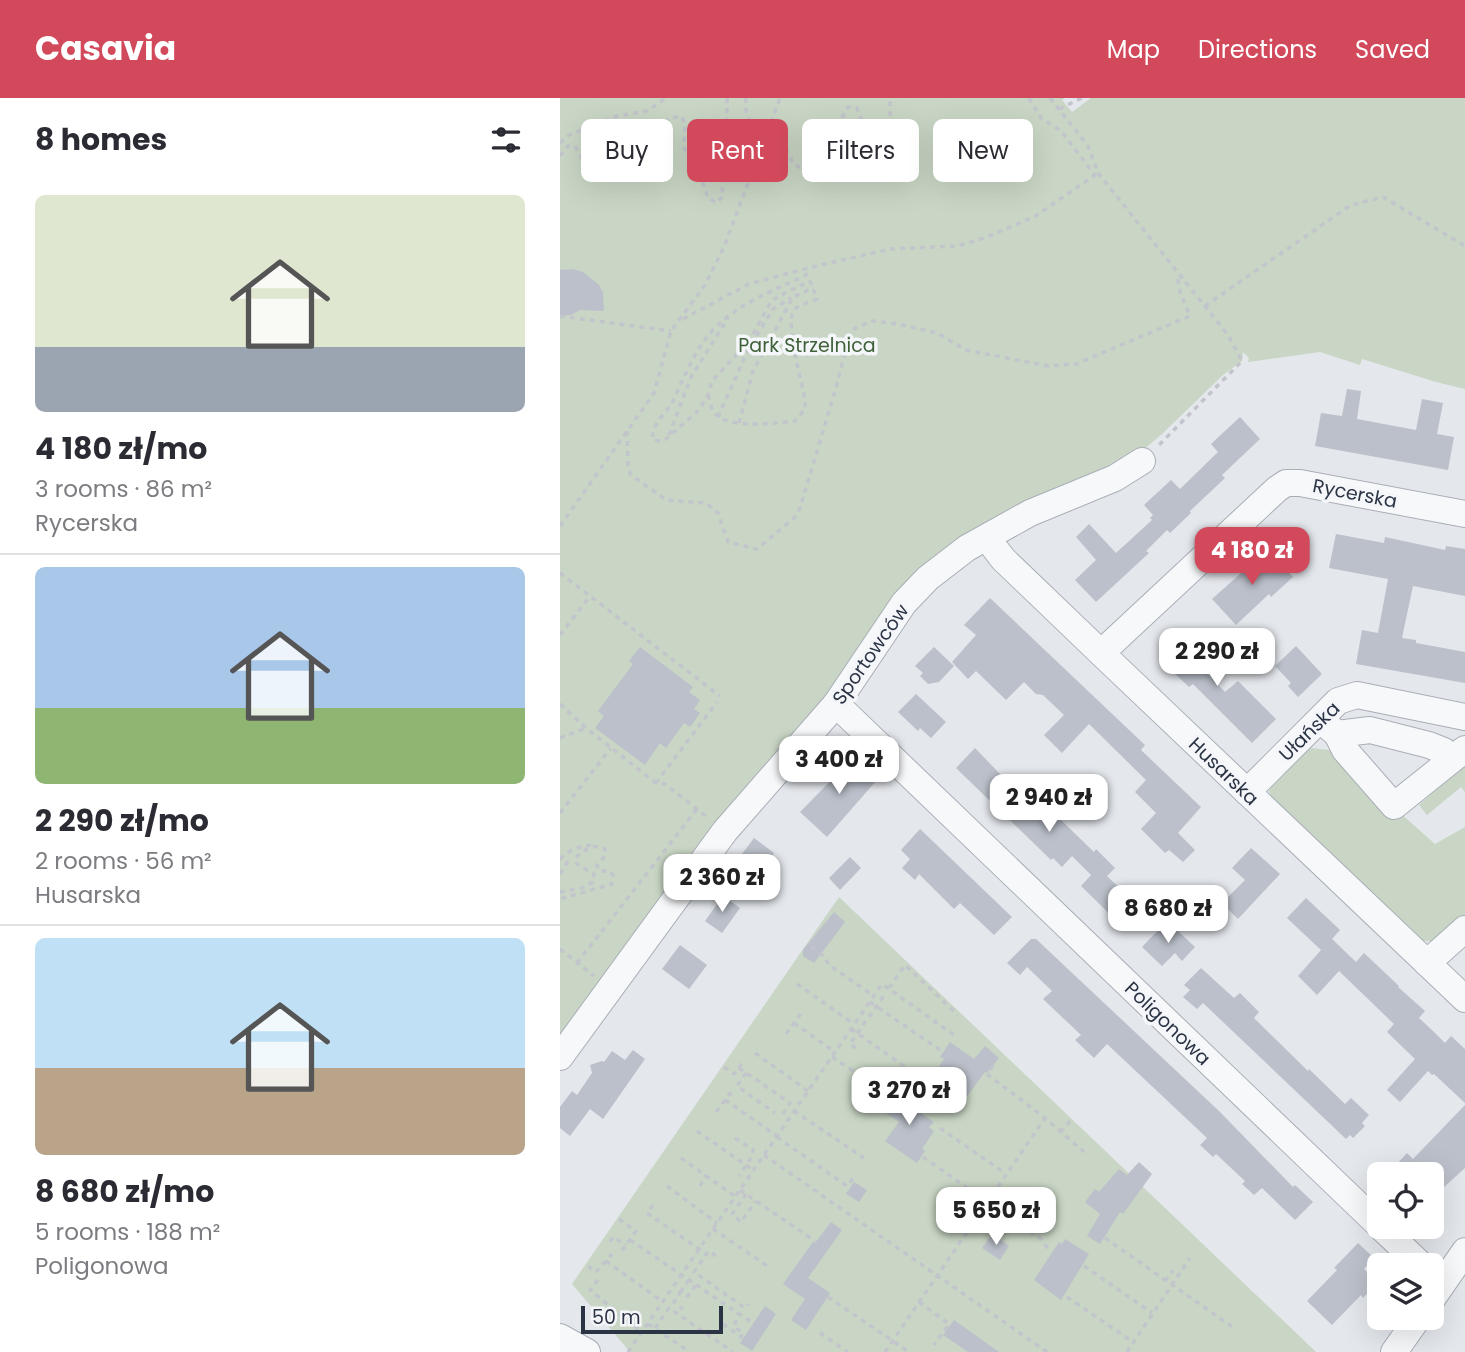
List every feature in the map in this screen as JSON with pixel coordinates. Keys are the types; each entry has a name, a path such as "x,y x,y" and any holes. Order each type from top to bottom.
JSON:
{"street":[{"name":"Sportowców","path":"560,1058 725,831 836,704 904,603 928,578 967,548 1030,513 1115,478 1142,461"},
{"name":"Rycerska","path":"1101,653 1286,483 1300,482 1465,514"},
{"name":"Husarska","path":"987,538 1003,559 1465,999"},
{"name":"Ułańska","path":"1247,792 1329,727 1338,701 1357,695 1465,717"},
{"name":"Poligonowa","path":"836,704 1367,1214"},
{"path":"1329,727 1370,730 1458,755"},
{"path":"1329,727 1345,750 1394,806 1458,755"},
{"path":"1427,963 1465,929"},
{"name":"Poligonowa","path":"1394,1239 1408,1253"},
{"path":"1444,1276 1465,1251"},
{"path":"1394,1352 1410,1330"},
{"path":"560,1337 587,1352"}],"path":[{"path":"560,143 569,135 617,116 647,111 666,98"},
{"path":"560,156 568,146 575,146 581,160 599,176 610,178 613,173 613,153 619,146 628,145 655,170 660,167 668,119 681,116 685,123 684,148 701,177 708,198 717,203 723,196 720,175 728,115 727,98"},
{"path":"746,98 745,107 749,119"},
{"path":"772,119 780,98"},
{"path":"788,153 793,163 806,172 818,168 827,156 848,107 857,108 883,156 894,156 899,150 889,109 891,98"},
{"path":"1029,98 1041,118 1061,131 1228,335 1242,361 1142,461"},
{"path":"1050,98 1088,146 1097,174"},
{"path":"1059,109 1082,98"},
{"path":"682,320 749,285 891,249 958,246 1034,217 1097,174"},
{"path":"560,526 654,393 671,331 682,320 705,285 724,247 749,182"},
{"path":"1205,307 1351,205 1383,197 1465,246"},
{"path":"708,395 713,412 741,423 795,421 805,409 791,334 792,314 795,309 817,299 807,271"},
{"path":"807,271 731,313 713,329 686,372 670,407 655,426 651,434 653,440 660,442 668,437 699,410 708,395 712,380 750,340 770,303 810,281"},
{"path":"627,431 628,468 631,475 666,500 706,503 718,513 728,542 757,549 794,518 800,508 849,338 855,328 873,321 898,324 937,333 966,350 1048,366 1076,364 1190,316 1180,292 1177,274"},
{"path":"718,416 749,348 773,309 813,288"},
{"path":"741,423 753,371 793,297"},
{"path":"668,437 691,377 731,313"},
{"path":"560,316 671,331"},
{"path":"560,573 720,696"},
{"path":"560,635 590,596"},
{"path":"656,783 717,702"},
{"path":"560,704 586,729 656,783 665,784 725,831"},
{"path":"560,738 586,729"},
{"path":"560,813 611,748"},
{"path":"577,963 697,809"},
{"path":"560,874 567,863 560,859 565,853 582,846 598,846 606,852 598,862 598,870 611,872 613,876 612,884 560,899"},
{"path":"560,892 582,888 593,882 592,871 577,864 575,859 583,851 598,846"},
{"path":"811,947 824,956 829,965 874,996"},
{"path":"560,949 610,989"},
{"path":"856,1048 850,1044 905,965 958,1015"},
{"path":"797,984 854,1024"},
{"path":"628,1352 882,984 887,991 954,1035"},
{"path":"870,1002 940,1050"},
{"path":"786,1034 803,1011"},
{"path":"794,1023 885,1092"},
{"path":"851,1029 921,1078 913,1089"},
{"path":"755,1054 808,1091"},
{"path":"724,1067 734,1074 743,1062"},
{"path":"993,1066 987,1074 1084,1152"},
{"path":"739,1068 864,1158"},
{"path":"746,1073 737,1086 775,1113"},
{"path":"716,1112 732,1091"},
{"path":"725,1100 847,1186 853,1178"},
{"path":"781,1117 790,1103"},
{"path":"885,1352 1045,1118"},
{"path":"1060,1132 1070,1121"},
{"path":"940,1128 1006,1174"},
{"path":"697,1131 753,1170"},
{"path":"735,1138 752,1150 753,1155 739,1176"},
{"path":"764,1155 1047,1352"},
{"path":"923,1157 1041,1239 1051,1252"},
{"path":"681,1158 736,1197"},
{"path":"700,1186 706,1175"},
{"path":"667,1186 717,1223"},
{"path":"740,1190 815,1241"},
{"path":"746,1194 732,1214 741,1222 756,1200"},
{"path":"653,1205 647,1213 706,1254"},
{"path":"619,1219 636,1231 621,1252"},
{"path":"713,1229 769,1267"},
{"path":"610,1242 613,1237 626,1245"},
{"path":"1105,1238 1234,1328"},
{"path":"630,1240 754,1324"},
{"path":"716,1256 709,1251 694,1272 745,1308 748,1304"},
{"path":"588,1266 596,1272 612,1254"},
{"path":"1126,1352 1190,1258"},
{"path":"606,1261 663,1302"},
{"path":"1084,1266 1152,1313"},
{"path":"1165,1280 1173,1270"},
{"path":"598,1280 590,1290 642,1332"},
{"path":"683,1309 674,1302 689,1280"},
{"path":"681,1291 688,1296 696,1285"},
{"path":"828,1297 909,1352"},
{"path":"1067,1297 1133,1342"},
{"path":"919,1302 949,1324 934,1345"},
{"path":"655,1328 669,1308 733,1352"},
{"path":"723,1324 741,1336 743,1333 734,1327 738,1313"},
{"path":"648,1324 690,1352"},
{"path":"820,1333 848,1352"}],"green space":[{"name":"Park Strzelnica","path":"560,98 1065,98 1062,100 1072,112 1091,98 1465,98 1465,389 1362,359 1360,365 1320,352 1248,362 1249,358 1243,352 1242,361 1223,375 1130,461 1014,510 840,681 560,1044"},
{"path":"1311,748 1329,750 1435,844 1465,827 1465,917 1438,941 1420,941 1272,802 1269,791 1271,786 1301,753"},
{"path":"1465,765 1465,792 1461,787 1427,815 1419,805"},
{"path":"839,897 1316,1352 630,1352 572,1284"}],"building":[{"path":"573,269 583,272 599,285 603,293 604,311 580,310 571,315 560,316 560,270"},
{"path":"1347,389 1361,391 1357,419 1416,430 1422,399 1443,403 1437,434 1454,437 1448,470 1315,446 1321,413 1342,416"},
{"path":"1240,417 1260,439 1222,475 1225,478 1190,511 1191,513 1170,533 1167,530 1146,551 1149,553 1096,602 1075,580 1096,560 1076,537 1089,524 1116,553 1152,520 1150,518 1153,515 1144,505 1171,480 1180,489 1218,452 1211,444"},
{"path":"1336,534 1384,543 1385,537 1445,550 1446,546 1465,549 1465,596 1413,586 1402,638 1465,652 1465,683 1356,664 1362,630 1378,633 1388,579 1329,568"},
{"path":"1267,550 1293,577 1271,597 1269,594 1236,625 1212,599"},
{"path":"990,598 1145,745 1141,750 1201,807 1178,833 1195,850 1183,862 1169,850 1165,853 1141,829 1156,813 1135,792 1146,780 1089,724 1062,753 1044,735 1064,715 1043,695 1036,694 1024,682 1006,700 976,671 968,679 952,662 976,635 964,625"},
{"path":"1172,630 1175,634 1178,631 1195,648 1192,651 1209,668 1206,672 1225,692 1238,681 1276,719 1252,743 1193,684 1189,687 1172,671 1175,668 1159,651 1164,645 1160,641"},
{"path":"1296,646 1322,674 1298,697 1288,686 1291,683 1275,666"},
{"path":"640,647 693,687 689,692 700,700 694,709 700,713 690,727 684,723 666,748 660,743 645,765 595,728 604,716 598,711 633,664 629,661"},
{"path":"934,647 954,666 939,682 928,684 920,676 923,673 915,666"},
{"path":"916,694 946,722 931,738 920,728 918,731 898,712"},
{"path":"975,748 1025,800 1032,792 1094,852 1096,849 1115,868 1107,876 1139,907 1122,926 1081,886 1091,875 1072,856 1062,867 1053,858 1051,860 956,768"},
{"path":"861,750 865,754 861,766 876,781 827,837 800,812"},
{"path":"920,829 1012,917 994,935 960,903 954,909 919,874 915,880 902,868 910,859 901,850"},
{"path":"754,838 774,853 772,856 777,859 764,876 739,858"},
{"path":"1251,848 1280,874 1238,919 1222,903 1245,880 1232,868"},
{"path":"850,857 861,868 840,890 829,878"},
{"path":"723,896 740,908 722,933 705,921"},
{"path":"1306,898 1340,930 1332,939 1356,962 1364,953 1425,1011 1419,1018 1445,1043 1451,1036 1465,1049 1465,1103 1428,1071 1400,1102 1387,1090 1415,1059 1387,1032 1394,1024 1339,971 1317,995 1298,976 1321,950 1287,918"},
{"path":"834,912 845,922 814,963 803,956 803,950"},
{"path":"1167,921 1195,947 1182,961 1175,953 1162,966 1142,947"},
{"path":"1031,939 1036,939 1220,1112 1293,1187 1295,1185 1313,1202 1295,1220 1262,1188 1254,1195 1242,1184 1245,1181 1216,1154 1213,1157 1200,1145 1207,1138 1107,1044 1094,1058 1075,1040 1081,1035 1043,999 1052,991 1027,967 1020,975 1007,963"},
{"path":"680,945 707,965 689,989 662,969"},
{"path":"1201,968 1234,998 1240,993 1259,1012 1254,1018 1345,1104 1351,1098 1369,1115 1362,1123 1365,1126 1353,1138 1350,1135 1346,1139 1203,1003 1197,1009 1183,997 1190,990 1184,985"},
{"path":"950,1042 974,1059 985,1046 999,1058 968,1095 956,1100 929,1081 944,1059 940,1057"},
{"path":"633,1050 645,1059 603,1119 590,1109 570,1136 560,1128 560,1107 572,1091 577,1095 592,1073 590,1065 604,1062 612,1051 625,1060"},
{"path":"894,1094 903,1100 905,1096 925,1109 922,1114 934,1122 929,1127 934,1131 922,1149 925,1151 917,1163 885,1141 899,1122 883,1111"},
{"path":"1465,1105 1465,1168 1444,1187 1444,1162 1399,1162 1407,1153 1413,1159"},
{"path":"1139,1162 1152,1174 1123,1214 1120,1212 1100,1244 1087,1236 1100,1214 1085,1202 1095,1189 1099,1192 1119,1169 1127,1175"},
{"path":"854,1182 867,1190 859,1202 846,1194"},
{"path":"831,1222 842,1230 808,1278 830,1293 806,1330 791,1320 805,1299 783,1284"},
{"path":"992,1234 1009,1246 1000,1260 982,1248"},
{"path":"1065,1239 1089,1254 1061,1300 1034,1280 1059,1242 1062,1244"},
{"path":"1358,1243 1369,1253 1364,1269 1367,1272 1367,1294 1363,1298 1361,1295 1332,1325 1307,1301 1337,1270 1334,1268"},
{"path":"765,1306 776,1314 752,1351 740,1343"},
{"path":"954,1320 999,1352 968,1352 943,1335"}]}
